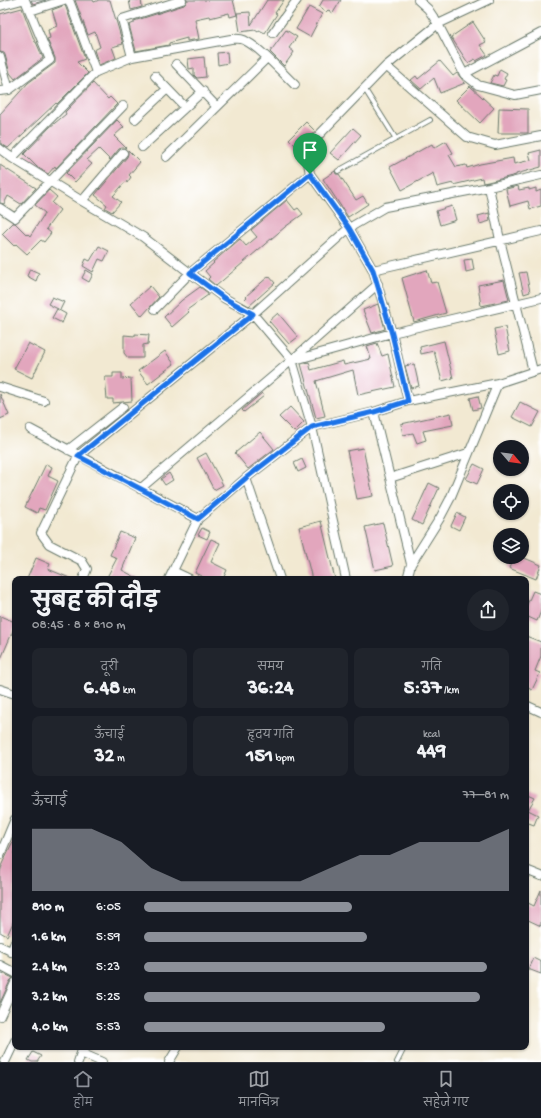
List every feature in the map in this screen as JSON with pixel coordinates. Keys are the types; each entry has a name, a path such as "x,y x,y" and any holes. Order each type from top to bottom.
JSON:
{"street":[{"path":"0,6 22,0"},
{"path":"0,91 9,90 50,60 25,0"},
{"path":"30,11 64,0"},
{"path":"69,0 96,72"},
{"path":"132,57 122,19 182,0"},
{"path":"273,33 297,0"},
{"path":"418,0 428,9 438,24 464,74 478,85 515,95 541,90"},
{"path":"408,401 392,334 373,270 349,228 310,174 307,157 317,137 386,66 438,24 489,0"},
{"path":"464,74 541,33"},
{"path":"12,158 96,72 132,57 239,38 259,51 295,85"},
{"path":"0,57 9,90"},
{"path":"166,157 267,58"},
{"path":"176,64 217,106"},
{"path":"386,66 467,137 495,145 541,136"},
{"path":"155,76 185,108"},
{"path":"135,120 167,89"},
{"path":"142,148 203,91"},
{"path":"0,208 15,218 123,106"},
{"path":"0,149 12,158 143,237 224,298 253,314 292,360 312,427 345,576"},
{"path":"82,201 123,153"},
{"path":"155,309 190,273 310,174"},
{"path":"84,576 87,569 82,561 48,544 41,533 78,456 253,314 349,228 385,207 489,187 541,174"},
{"path":"171,575 198,519 246,478 312,427 374,412 408,401 498,383 537,370 500,240 489,187"},
{"path":"373,270 541,231"},
{"path":"140,489 292,360 378,284"},
{"path":"292,360 541,298"},
{"path":"408,576 411,564 440,518 450,499 498,383"},
{"path":"0,387 44,401"},
{"path":"68,450 123,407"},
{"path":"374,412 411,564"},
{"path":"30,429 198,519"},
{"path":"390,478 468,453"},
{"path":"246,478 279,576"},
{"path":"0,689 12,693"},
{"path":"529,706 541,712"},
{"path":"0,855 12,826"},
{"path":"529,871 541,876"},
{"path":"0,946 12,952"},
{"path":"0,965 12,971"},
{"path":"0,1016 12,989"},
{"path":"5,1062 12,1047"},
{"path":"78,1062 82,1050 102,1062"},
{"path":"169,1062 176,1050"}],"lane":[{"path":"364,88 396,139"},
{"path":"338,171 430,120"},
{"path":"397,1062 403,1050"}],"building":[{"path":"31,0 46,0 33,4"},
{"path":"75,0 93,0 94,2 99,0 110,0 123,44 112,47 116,58 99,65 94,50 100,47 95,32 88,35"},
{"path":"129,0 141,0 142,7 131,10"},
{"path":"187,0 233,0 237,15 230,17 229,13 210,18 209,16 195,19 199,39 187,41 187,38 169,43 169,45 136,51 129,25 134,23 134,21 184,5"},
{"path":"267,0 284,0 275,13 277,14 265,33 259,30 258,32 255,30 240,32 237,13 250,12 251,25"},
{"path":"323,0 341,0 333,13 328,10 326,12 319,7"},
{"path":"65,5 85,59 77,62 88,73 57,104 56,103 8,148 0,143 0,114 28,83 55,63 55,58 47,39 50,38 48,30 57,26 52,10"},
{"path":"309,7 322,14 310,37 296,29"},
{"path":"22,8 43,58 15,79 10,73 4,53 0,52 0,14"},
{"path":"473,22 486,42 480,45 487,55 476,61 475,59 468,63 451,37"},
{"path":"286,30 297,37 289,48 294,52 284,66 270,52"},
{"path":"227,52 228,63 218,65 217,53"},
{"path":"204,57 206,77 197,78 194,75 194,68 189,69 188,59"},
{"path":"440,61 453,76 457,73 465,83 440,93 434,78 421,89 411,80 416,76 418,79"},
{"path":"500,69 507,73 503,86 490,83 494,75 497,76"},
{"path":"93,83 108,99 110,97 117,104 56,168 55,166 48,174 37,167 24,154 50,127 66,114 65,112"},
{"path":"470,86 494,108 480,123 456,100"},
{"path":"499,108 528,109 528,133 498,133"},
{"path":"117,120 124,127 114,136 126,148 119,149 110,160 99,149 87,160 92,164 75,182 66,173"},
{"path":"306,122 315,131 298,148 289,139"},
{"path":"353,128 361,135 339,160 330,153"},
{"path":"446,141 453,153 449,155 456,167 466,165 467,168 513,158 514,164 531,160 529,153 541,150 541,167 483,183 482,178 437,187 433,173 402,190 390,167 432,144 434,148"},
{"path":"128,150 140,162 129,175 131,177 127,183 126,181 113,196 121,202 112,212 105,208 107,205 95,195 127,157"},
{"path":"0,165 36,188 21,204 8,196 4,204 0,203"},
{"path":"335,171 336,174 339,174 356,200 363,196 368,204 348,217 323,179"},
{"path":"518,186 519,190 536,188 536,192 541,190 541,206 530,209 528,201 510,206 506,189"},
{"path":"49,190 57,197 52,203 60,210 46,229 51,233 44,242 41,240 27,254 16,244 14,246 2,234 13,223 15,223 27,235 28,234 30,236 45,213 35,205"},
{"path":"287,200 295,210 298,208 303,214 285,227 216,286 208,279 210,277 205,271 214,263 213,262 240,239 246,246 257,237 251,230"},
{"path":"452,206 456,220 440,225 436,211"},
{"path":"489,213 490,221 480,224 478,216"},
{"path":"99,246 109,251 104,261 99,259 93,272 83,266 86,259 90,261"},
{"path":"472,259 474,270 466,272 464,260"},
{"path":"30,269 39,273 36,281 27,276"},
{"path":"86,270 93,274 89,282 82,278"},
{"path":"427,270 431,283 437,282 446,313 414,322 402,278"},
{"path":"526,272 530,292 524,294 519,273"},
{"path":"269,276 275,283 249,306 242,302 247,297 246,296"},
{"path":"504,280 509,300 481,306 478,285"},
{"path":"150,286 159,297 142,316 131,303"},
{"path":"200,287 208,293 208,295 187,310 189,312 172,327 164,317 182,300"},
{"path":"52,297 64,302 60,310 48,304"},
{"path":"378,304 385,329 372,333 363,310"},
{"path":"57,309 66,314 62,323 52,318"},
{"path":"278,313 298,337 289,344 269,321"},
{"path":"505,327 510,351 499,354 494,329"},
{"path":"135,334 149,335 148,344 143,345 143,358 128,358 124,353 124,335 135,336"},
{"path":"444,341 453,378 442,381 434,351 421,354 420,347"},
{"path":"28,343 45,352 32,378 14,369"},
{"path":"377,343 382,356 388,354 395,387 358,395 353,370 316,381 325,416 316,418 301,364 309,362 311,370 343,361 344,365 371,359 367,346"},
{"path":"165,351 174,364 148,384 138,371"},
{"path":"414,364 419,386 411,388 405,366"},
{"path":"113,373 122,373 122,379 131,378 132,401 113,403 113,399 107,399 105,377 113,377"},
{"path":"262,393 264,396 244,412 242,410"},
{"path":"0,394 9,415 0,419"},
{"path":"478,396 481,408 473,410 470,398"},
{"path":"520,402 540,412 532,427 512,417"},
{"path":"290,407 304,422 294,432 279,417"},
{"path":"451,413 453,425 423,431 426,440 417,443 413,433 403,435 401,424"},
{"path":"260,432 274,449 248,469 235,453"},
{"path":"363,448 373,496 357,499 347,451"},
{"path":"206,453 223,485 214,490 197,458"},
{"path":"302,459 306,468 298,472 294,463"},
{"path":"46,464 52,467 48,476 58,481 45,510 39,508 37,513 25,507"},
{"path":"474,464 484,469 477,484 466,479"},
{"path":"169,473 173,480 165,485 161,479"},
{"path":"429,483 439,488 422,525 412,520"},
{"path":"457,513 465,517 459,530 451,526"},
{"path":"321,521 334,576 311,576 299,527"},
{"path":"383,523 393,566 375,570 365,527"},
{"path":"202,528 210,532 207,539 198,535"},
{"path":"120,532 135,538 122,570 133,576 108,576 117,558 110,555"},
{"path":"211,539 220,543 211,562 227,570 224,576 201,576 195,573"},
{"path":"36,558 50,564 48,569 65,576 28,576"},
{"path":"529,560 541,565 536,579 509,568 511,564 529,564"},
{"path":"533,591 541,594 541,611 537,621 529,617 529,600"},
{"path":"0,616 12,621 12,633 0,661"},
{"path":"529,637 541,642 541,656 535,671 540,673 532,690 529,688"},
{"path":"529,795 535,798 529,808"},
{"path":"529,810 538,815 534,825 529,823"},
{"path":"12,843 12,925 7,936 0,932 1,866"},
{"path":"541,890 541,926 529,920 529,904 534,906"},
{"path":"533,958 541,962 541,974 529,969"},
{"path":"0,972 12,978 12,979 0,1003"},
{"path":"33,1052 41,1056 37,1062 28,1060"}],"route":[{"path":"310,174 349,228 373,270 392,334 408,401 374,412 312,427 246,478 198,519 78,456 253,314 224,298 190,273 310,174"}]}
